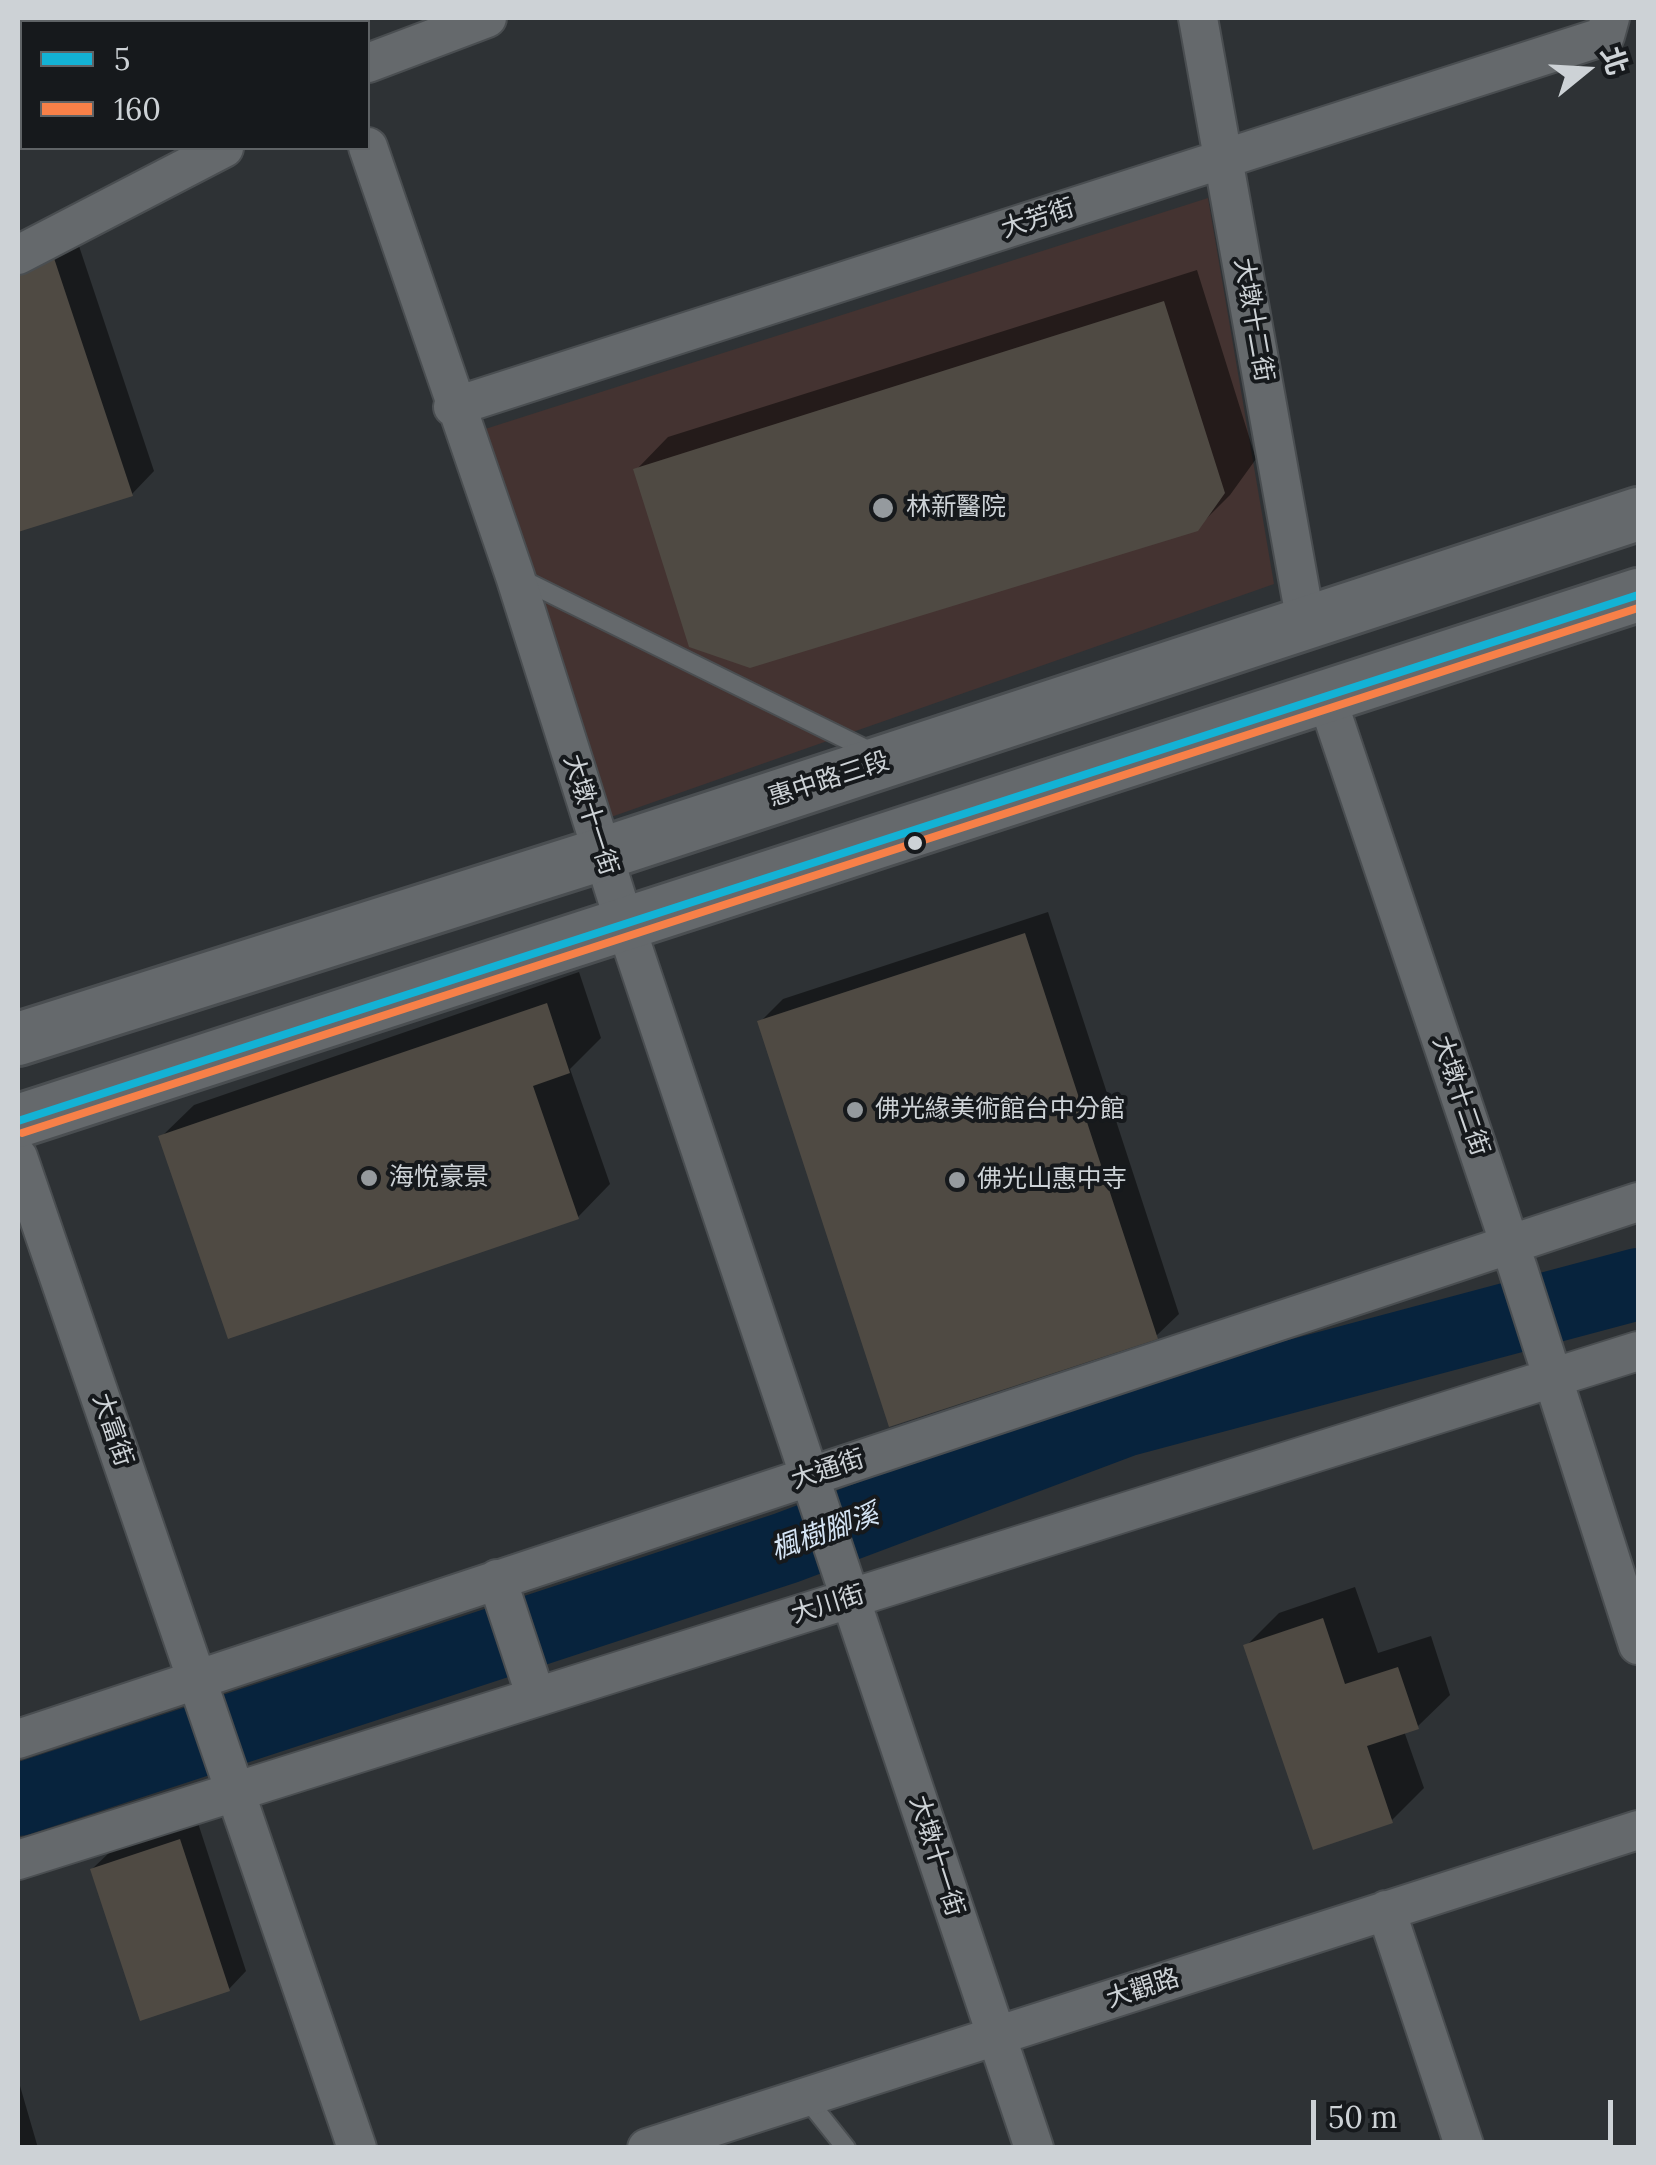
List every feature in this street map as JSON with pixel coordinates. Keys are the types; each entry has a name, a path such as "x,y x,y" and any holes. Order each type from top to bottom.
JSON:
{"street":[{"path":"370,62 487,18"},
{"name":"大墩十二街","path":"1198,18 1306,623"},
{"name":"大芳街","path":"454,407 1605,36 1610,18"},
{"path":"18,255 220,150"},
{"name":"大墩十一街","path":"369,150 514,576 625,924 1034,2148"},
{"name":"惠中路三段","path":"18,1039 602,854 1638,514"},
{"path":"18,1121 1638,594"},
{"name":"大墩十二街","path":"1326,696 1549,1364"},
{"name":"大富街","path":"18,1156 232,1782"},
{"name":"大通街","path":"18,1739 201,1690 501,1591 810,1480 1514,1256 1638,1202"},
{"name":"大川街","path":"18,1860 232,1782 533,1688 844,1582 1549,1364 1638,1351"},
{"path":"1549,1364 1638,1645"},
{"path":"501,1591 533,1688"},
{"path":"232,1782 357,2148"},
{"name":"大觀路","path":"647,2148 1638,1830"},
{"path":"1386,1910 1465,2148"}],"lane":[{"path":"514,576 888,760"},
{"path":"806,2097 846,2148"}],"shaded area":[{"name":"林新醫院","path":"1208,198 1274,584 611,817 479,431"}],"building":[{"path":"48,240 133,496 18,532 18,255"},
{"name":"林新醫院","path":"1164,301 1225,493 1198,531 750,668 689,647 633,469"},
{"name":"佛光山惠中寺","path":"1025,933 1158,1339 889,1427 757,1021"},
{"name":"海悅豪景","path":"547,1003 570,1073 533,1086 579,1219 228,1339 158,1136"},
{"path":"1323,1618 1345,1684 1398,1667 1419,1729 1367,1746 1393,1823 1313,1850 1243,1645"},
{"path":"180,1839 230,1991 140,2021 90,1869"}],"waterway":[{"name":"楓樹腳溪","path":"18,1800 786,1548 1124,1421 1638,1284"}],"transit line":[{"name":"5","path":"18,1121 1638,595"},
{"name":"160","path":"22,1133 1638,608"}],"place":[{"name":"林新醫院","path":"883,508"},
{"name":"佛光緣美術館台中分館","path":"855,1110"},
{"name":"海悅豪景","path":"369,1178"},
{"name":"佛光山惠中寺","path":"957,1180"}]}
